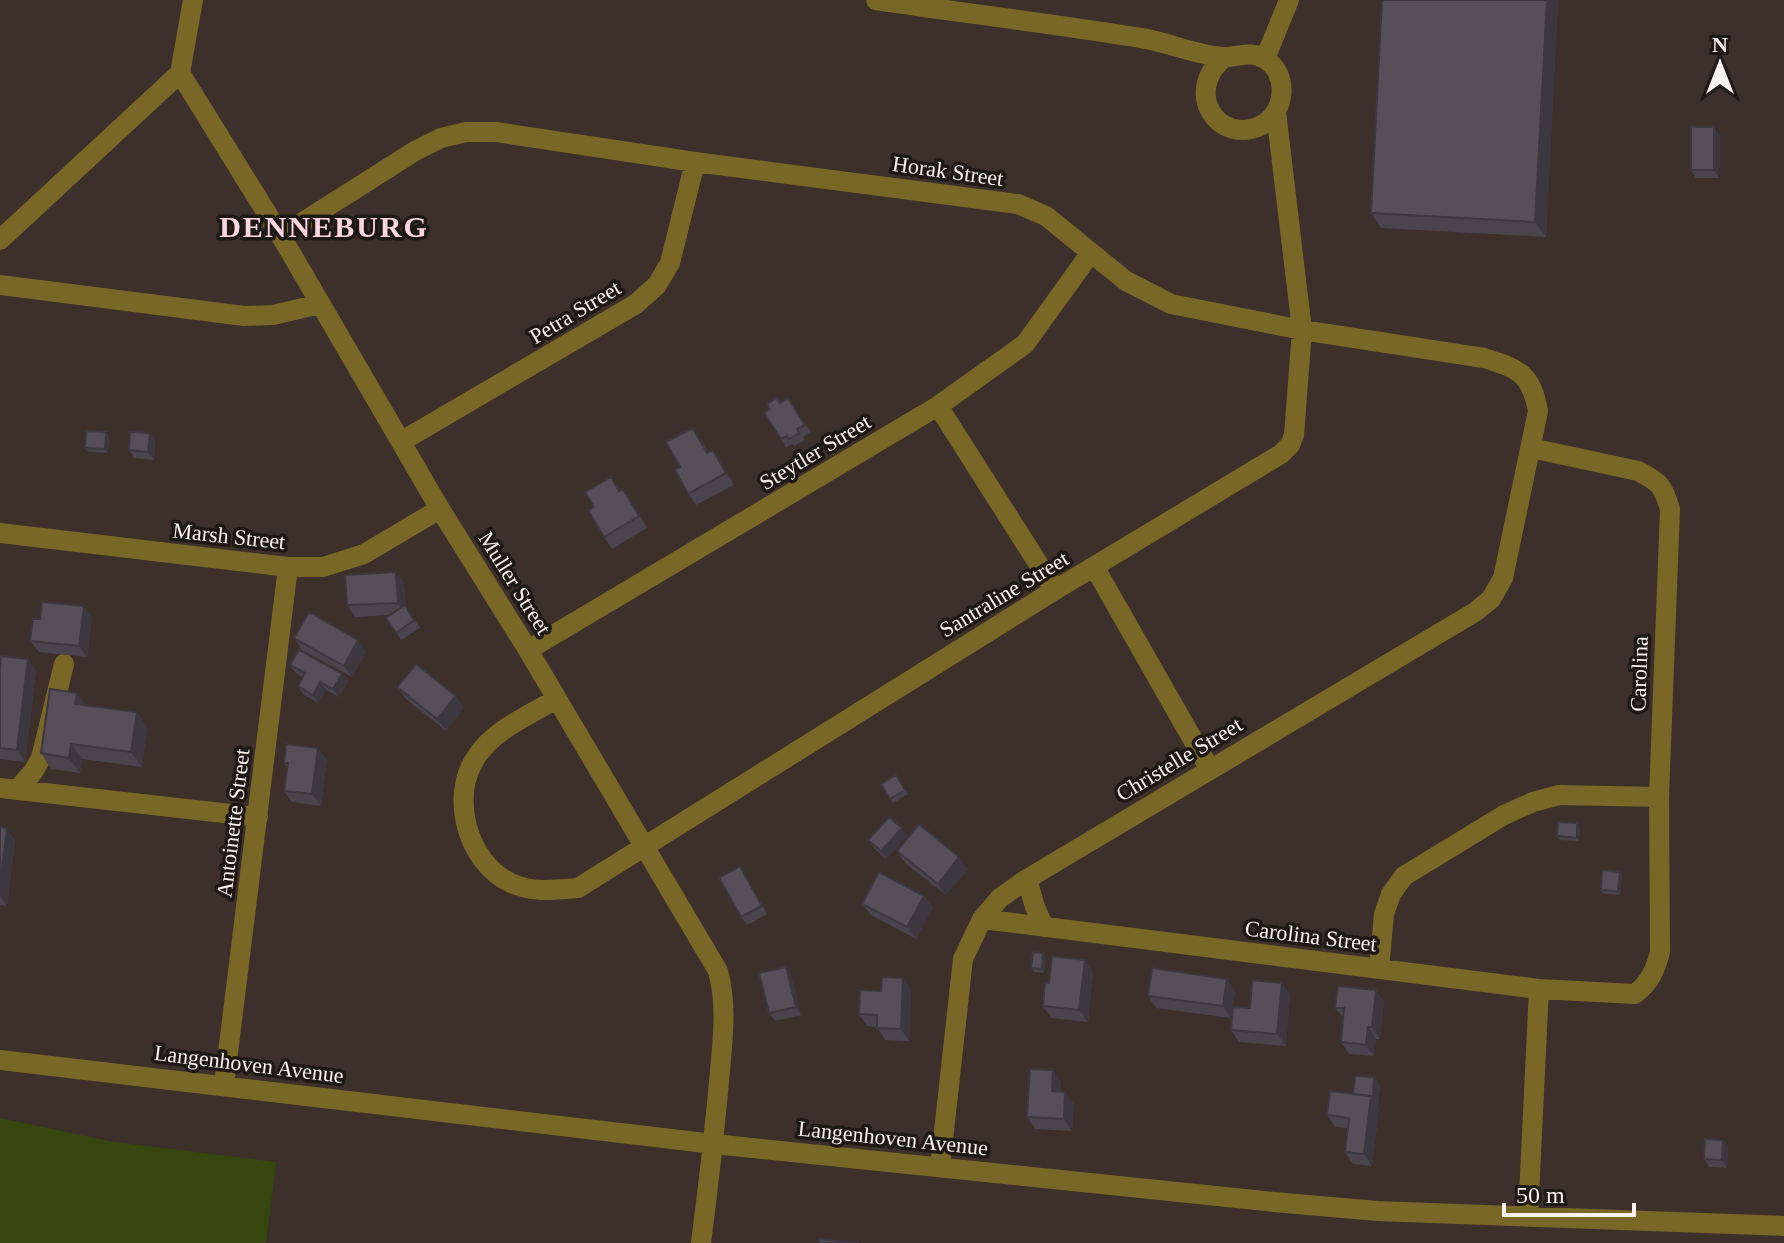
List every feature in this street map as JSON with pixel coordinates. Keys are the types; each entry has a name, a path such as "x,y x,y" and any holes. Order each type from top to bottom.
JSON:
{"street":[{"path":"0,240 180,73 193,0"},
{"path":"876,0 1146,39 1225,57"},
{"path":"1265,59 1289,0"},
{"path":"1245,52 1265,59 1276,69 1282,83 1282,98 1276,112 1266,123 1251,129 1235,129 1221,123 1210,111 1205,96 1206,81 1213,67 1225,57 1245,52"},
{"name":"Muller Street","path":"180,73 281,236 440,509 528,650 718,971 724,991 725,1013 714,1144 701,1243"},
{"path":"1276,112 1283,150 1302,330"},
{"name":"Horak Street","path":"281,236 415,151 441,138 466,132 496,132 695,162 1018,204 1046,216 1126,281 1171,304 1302,330 1484,358 1513,367 1524,375 1534,391 1538,411 1531,448"},
{"name":"Petra Street","path":"402,441 636,304 657,285 670,263 695,162"},
{"name":"Steytler Street","path":"528,650 938,406 1025,344 1090,254"},
{"path":"0,285 244,316 273,315 320,304"},
{"name":"Santraline Street","path":"645,847 1055,590 1281,454 1294,435 1302,330"},
{"path":"938,406 1055,590"},
{"name":"Christelle Street","path":"940,1167 963,959 982,919 1000,898 1027,879 1475,612 1491,599 1503,578 1531,448"},
{"name":"Carolina","path":"1531,448 1638,471 1664,488 1670,509 1659,797 1660,952 1655,973 1635,994"},
{"name":"Marsh Street","path":"0,533 288,567 323,567 364,554 440,509"},
{"name":"Antoinette Street","path":"224,1085 288,567"},
{"path":"1095,568 1209,768"},
{"path":"8,789 33,772 41,758 64,664"},
{"path":"556,699 492,737 474,759 463,791 465,826 483,861 509,883 537,892 578,888 645,847"},
{"path":"8,789 258,817"},
{"path":"1379,969 1384,914 1391,894 1404,876 1504,815 1533,802 1559,795 1659,797"},
{"path":"1027,879 1044,927"},
{"name":"Carolina Street","path":"982,919 1539,989 1635,994"},
{"path":"1528,1216 1539,989"},
{"name":"Langenhoven Avenue","path":"0,1060 714,1144 1333,1207 1784,1226"}],"green space":[{"path":"0,1118 114,1142 276,1162 266,1243 0,1243"}],"building":[{"path":"1382,0 1547,0 1535,222 1371,213"},
{"path":"1691,127 1714,127 1714,170 1691,170"},
{"path":"776,398 780,403 788,398 805,425 789,439 787,436 781,439 764,413 770,409 767,404"},
{"path":"693,428 707,453 713,450 726,473 688,494 675,470 680,467 666,442"},
{"path":"86,431 106,432 105,449 85,448"},
{"path":"130,432 150,433 148,452 129,450"},
{"path":"611,477 619,491 623,489 639,516 604,537 588,510 594,507 585,492"},
{"path":"396,572 398,603 347,605 345,575"},
{"path":"42,602 84,606 79,646 30,641 33,619 40,619"},
{"path":"405,605 414,620 396,633 386,618"},
{"path":"309,612 358,640 344,666 294,638"},
{"path":"299,650 342,674 333,689 320,682 313,695 298,686 305,673 290,665"},
{"path":"1,656 28,659 17,750 0,748"},
{"path":"416,664 456,696 437,719 397,687"},
{"path":"50,689 77,693 75,704 137,712 131,752 71,744 69,758 41,753"},
{"path":"286,744 318,748 312,794 284,791 288,763 284,763"},
{"path":"896,775 905,790 890,799 881,784"},
{"path":"889,817 902,828 881,851 868,840"},
{"path":"1558,822 1577,823 1577,838 1557,836"},
{"path":"919,824 959,857 938,884 897,851"},
{"path":"0,827 7,828 0,884"},
{"path":"740,866 762,906 741,917 719,878"},
{"path":"1602,870 1620,872 1618,891 1601,890"},
{"path":"879,872 924,896 907,927 862,904"},
{"path":"1033,952 1043,953 1042,969 1031,968"},
{"path":"1052,956 1085,960 1079,1010 1043,1006"},
{"path":"786,967 796,1007 769,1013 759,973"},
{"path":"1152,968 1227,979 1223,1006 1148,996"},
{"path":"882,977 903,978 901,1029 877,1028 877,1015 859,1014 860,990 881,991"},
{"path":"1252,980 1282,983 1277,1034 1231,1030 1233,1007 1250,1008"},
{"path":"1338,986 1376,990 1372,1027 1368,1027 1366,1045 1341,1042 1344,1008 1335,1008"},
{"path":"1030,1069 1053,1070 1052,1091 1065,1092 1064,1119 1027,1117"},
{"path":"1355,1076 1374,1077 1373,1098 1353,1094"},
{"path":"1330,1091 1371,1096 1364,1154 1345,1152 1349,1118 1327,1115"},
{"path":"1705,1139 1723,1140 1722,1160 1704,1159"},
{"path":"819,1239 859,1243 819,1243"}],"district":[{"name":"DENNEBURG","path":"324,226"}]}
